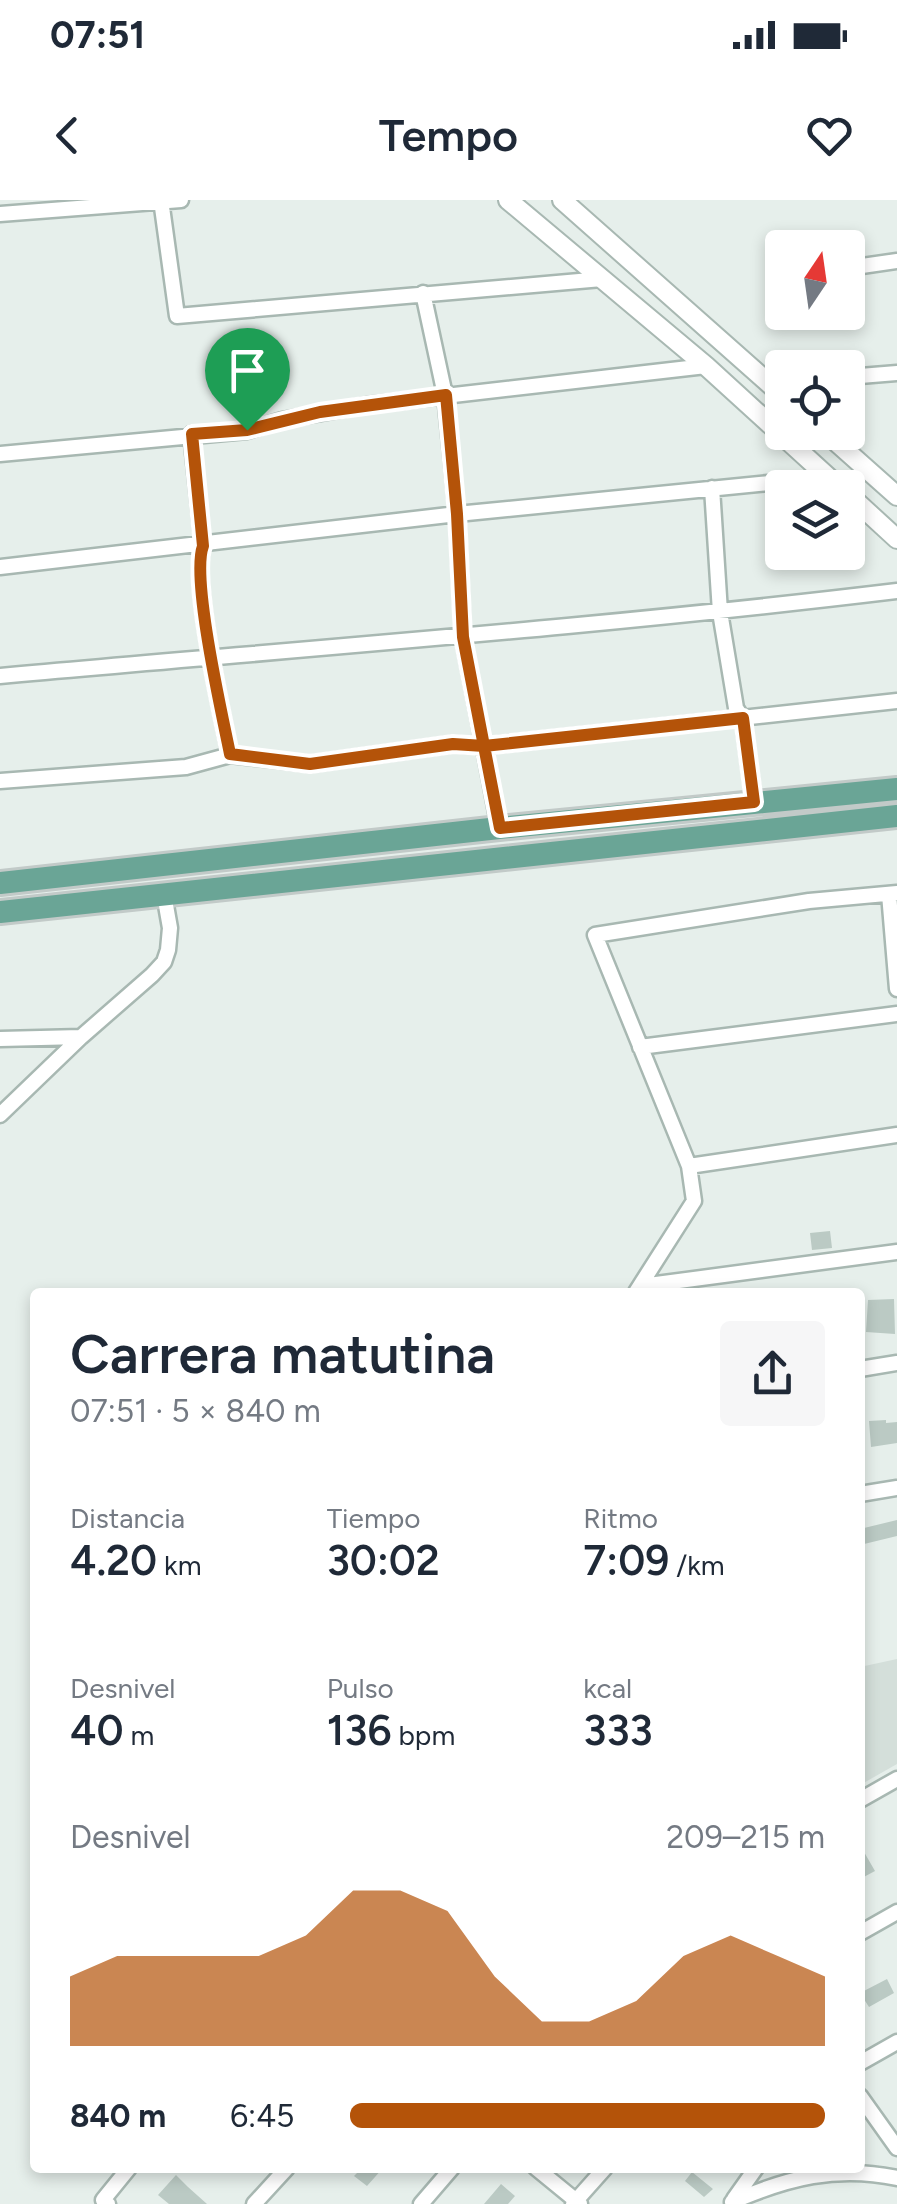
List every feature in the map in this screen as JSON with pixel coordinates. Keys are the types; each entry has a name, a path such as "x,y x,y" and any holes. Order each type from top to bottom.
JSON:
{"main road":[{"path":"0,883 897,789"},
{"path":"0,912 897,816"}],"street":[{"path":"0,214 181,200"},
{"path":"508,200 706,366 822,470"},
{"path":"562,200 765,373"},
{"path":"161,201 177,316 602,280"},
{"path":"865,266 897,261"},
{"path":"423,293 446,395 463,637 500,828"},
{"path":"0,454 247,430 320,412 706,366"},
{"path":"865,376 897,374"},
{"path":"192,434 203,546 199,557 230,754"},
{"path":"846,450 896,494"},
{"path":"0,567 457,514 765,485"},
{"path":"712,488 720,612 736,708 743,718 754,802"},
{"path":"865,510 897,539"},
{"path":"0,676 463,637 897,591"},
{"path":"0,781 186,766 230,754 310,764 453,744 484,746 897,701"},
{"path":"0,1114 164,962 170,928 164,894"},
{"path":"640,1288 694,1201 689,1166 595,935 808,902 893,894 897,989"},
{"path":"640,1047 897,1014"},
{"path":"0,1039 81,1038"},
{"path":"689,1166 897,1135"},
{"path":"646,1288 897,1252"},
{"path":"865,1368 897,1363"},
{"path":"865,1493 897,1488"},
{"path":"865,1797 897,1779"},
{"path":"865,1930 897,1912"},
{"path":"865,2060 897,2042"},
{"path":"865,2103 897,2148"},
{"path":"108,2204 103,2200 126,2173"},
{"path":"254,2204 282,2173"},
{"path":"421,2204 448,2173"},
{"path":"542,2173 576,2203 600,2173"},
{"path":"731,2203 752,2173"},
{"path":"731,2203 772,2184 820,2173"},
{"path":"852,2173 897,2178"}],"shaded area":[{"path":"897,1659 897,1764 865,1782 865,1666"}],"building":[{"path":"830,1231 832,1248 812,1250 810,1233"},
{"path":"894,1299 895,1334 866,1332 868,1300"},
{"path":"869,1421 897,1422 897,1443 871,1447"},
{"path":"897,1520 897,1536 865,1544 865,1528"},
{"path":"865,1854 875,1871 865,1876"},
{"path":"887,1979 894,1993 869,2007 865,1990"},
{"path":"357,2173 379,2173 367,2186 354,2176"},
{"path":"693,2173 713,2189 704,2197 685,2181"},
{"path":"176,2175 207,2204 169,2204 158,2195"},
{"path":"501,2184 515,2196 508,2204 484,2204"}],"route":[{"path":"247,430 192,434 203,546 199,557 204,607 230,754 310,764 453,744 484,746 500,828 754,802 743,718 484,746 463,637 446,395 320,412 247,430"}]}
